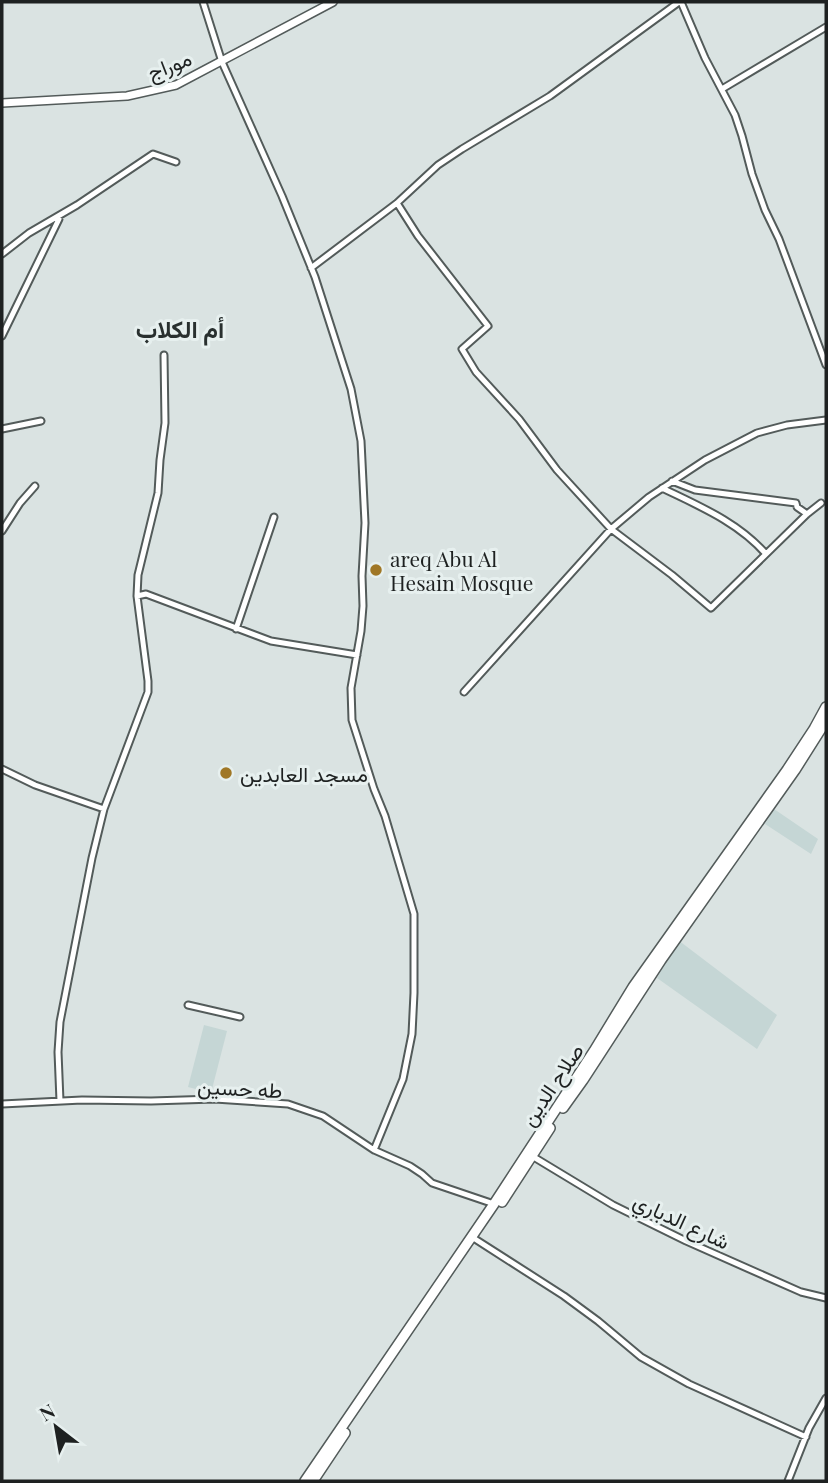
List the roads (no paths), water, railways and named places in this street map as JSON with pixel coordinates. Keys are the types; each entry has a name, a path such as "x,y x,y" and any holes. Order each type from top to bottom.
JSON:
{"highway":[{"name":"صلاح الدين","path":"305,1481 532,1156 640,976 787,770 826,707"},
{"name":"صلاح الدين","path":"313,1481 494,1203 795,770 826,721"}],"main road":[{"name":"موراج","path":"2,103 127,96 176,85 333,2"}],"street":[{"path":"203,2 222,62 282,196 320,290 351,389 361,441 365,523 363,606 351,688 352,720 385,816 414,914 412,1034 403,1079 374,1150"},
{"path":"312,268 397,203 438,165 550,96 680,2 735,115 762,202 779,239 826,365"},
{"path":"722,89 826,27"},
{"path":"2,254 29,233 153,154 177,162"},
{"path":"397,203 418,236 488,326 462,349 476,372 519,419 557,470 611,529 710,608 826,497"},
{"path":"2,336 59,216"},
{"path":"60,1101 60,1022 92,858 104,809 148,692 137,596 138,575 158,493 165,424 164,355"},
{"path":"464,692 611,529 649,497 705,460 757,433 787,425 826,420"},
{"path":"2,429 41,421"},
{"path":"672,481 695,490 796,503 797,507 807,514"},
{"path":"2,531 35,486"},
{"path":"662,488 728,522 766,554"},
{"path":"236,629 274,517"},
{"path":"137,596 146,594 271,640 357,655"},
{"path":"2,769 35,785 104,809"},
{"path":"188,1005 240,1017"},
{"name":"طه حسين","path":"2,1104 215,1099 288,1104 335,1122 374,1150 410,1166 432,1183 494,1203"},
{"name":"شارع الدباري","path":"532,1156 613,1205 686,1241 801,1292 826,1298"},
{"path":"475,1239 564,1296 640,1357 689,1384 806,1437"},
{"path":"788,1481 826,1398"}],"place":[{"name":"areq Abu Al Hesain Mosque","path":"376,570"},
{"name":"مسجد العابدين","path":"226,773"}],"district":[{"name":"أم الكلاب","path":"180,328"}]}
